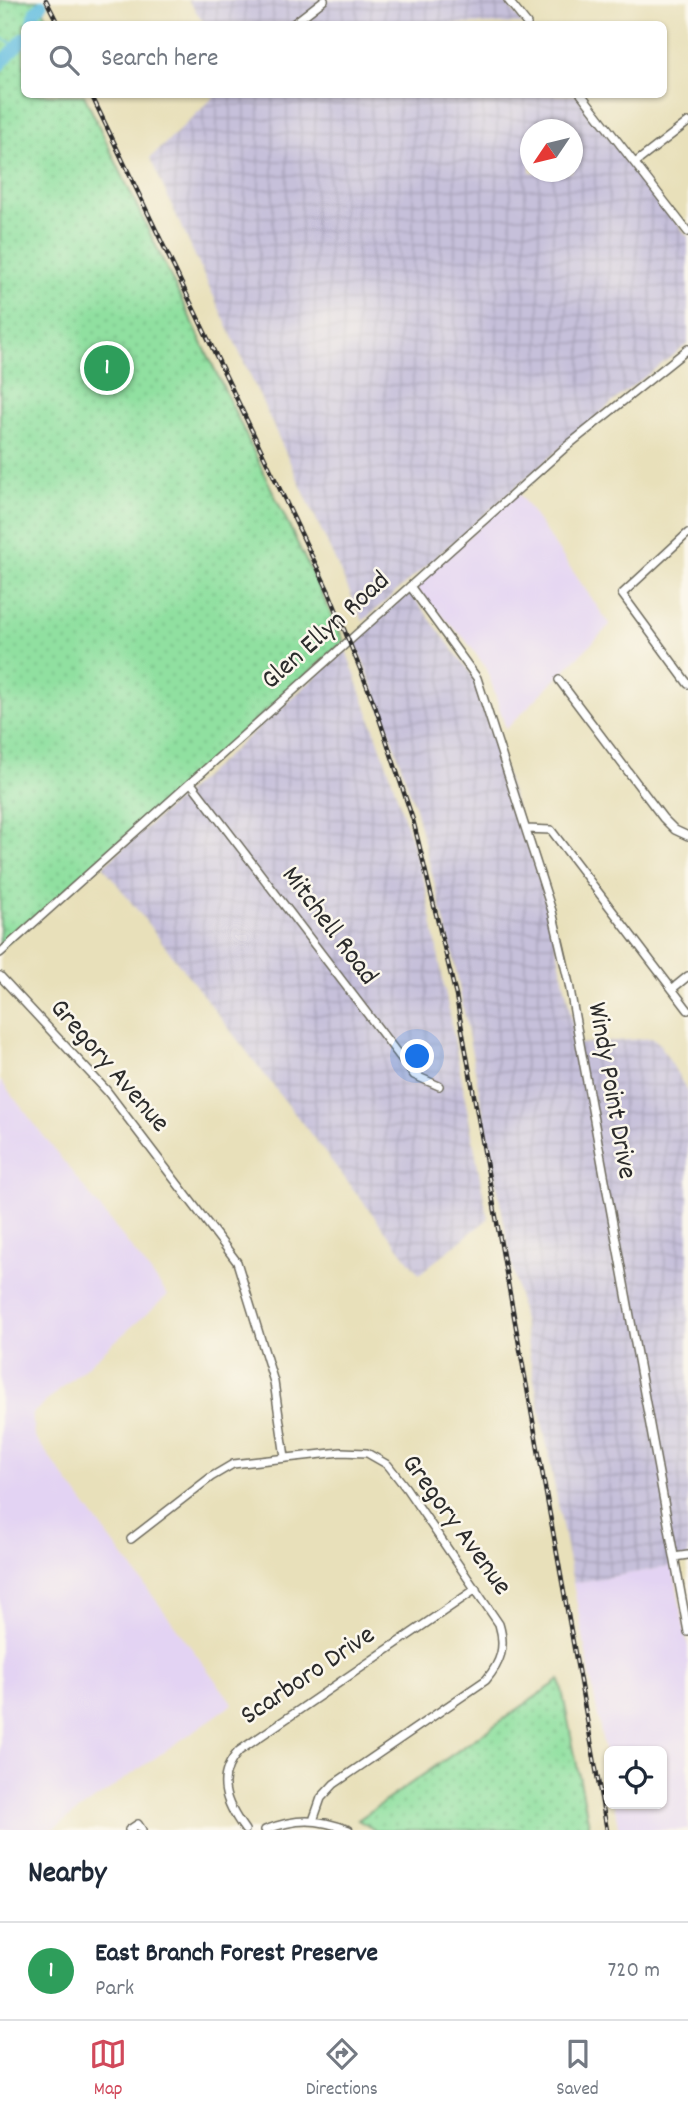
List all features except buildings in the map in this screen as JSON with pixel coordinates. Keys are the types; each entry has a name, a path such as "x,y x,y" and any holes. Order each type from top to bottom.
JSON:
{"street":[{"path":"297,21 324,0"},
{"path":"508,0 525,21"},
{"path":"584,98 688,232"},
{"path":"635,163 688,122"},
{"name":"Glen Ellyn Road","path":"0,953 567,446 688,349"},
{"path":"688,533 625,589 624,600 688,684"},
{"name":"Windy Point Drive","path":"410,586 477,678 552,911 569,984 688,1632"},
{"path":"559,680 663,818 675,830 688,836"},
{"name":"Mitchell Road","path":"191,783 414,1075 439,1086"},
{"path":"526,829 551,830 688,1010"},
{"name":"Gregory Avenue","path":"0,976 107,1091 237,1262 274,1382 285,1457 351,1451 367,1453 382,1460 407,1488 499,1624 503,1636 503,1651 486,1680 334,1784 321,1798 314,1818"},
{"path":"672,989 688,976"},
{"path":"131,1539 221,1469 243,1462 285,1457"},
{"path":"674,1557 688,1555"},
{"name":"Scarboro Drive","path":"245,1830 228,1806 224,1790 229,1764 239,1751 476,1589"},
{"path":"264,1830 284,1823 314,1818 349,1830"},
{"path":"129,1830 140,1827"}],"shaded area":[{"path":"188,0 504,0 521,21 203,21"},
{"path":"213,98 579,98 688,237 688,344 621,395 363,621 150,158"},
{"path":"518,492 610,625 506,729 487,669 464,638 413,587"},
{"path":"409,591 475,679 549,910 577,1044 653,1038 660,1044 688,1092 688,1561 673,1566 573,1583 453,955 414,804 386,720 354,639"},
{"path":"346,650 390,773 425,884 488,1219 419,1274 103,866"},
{"path":"0,1080 168,1295 32,1414 34,1436 233,1704 51,1830 0,1830"},
{"path":"673,1566 688,1647 688,1830 619,1830 615,1809 667,1809 667,1746 604,1746 604,1749 573,1583"}],"green space":[{"path":"0,0 39,0 49,21 21,21 21,98 85,98 344,641 0,949"},
{"path":"560,1680 590,1830 375,1830 358,1820"}],"waterway":[{"path":"33,21 35,11 42,5"},
{"path":"0,38 18,45"},
{"path":"0,65 21,41"}],"railway":[{"path":"46,0 56,21"},
{"path":"93,98 329,592 375,706 413,820 456,996 607,1830"}],"place":[{"name":"East Branch Forest Preserve","path":"107,368"}]}
